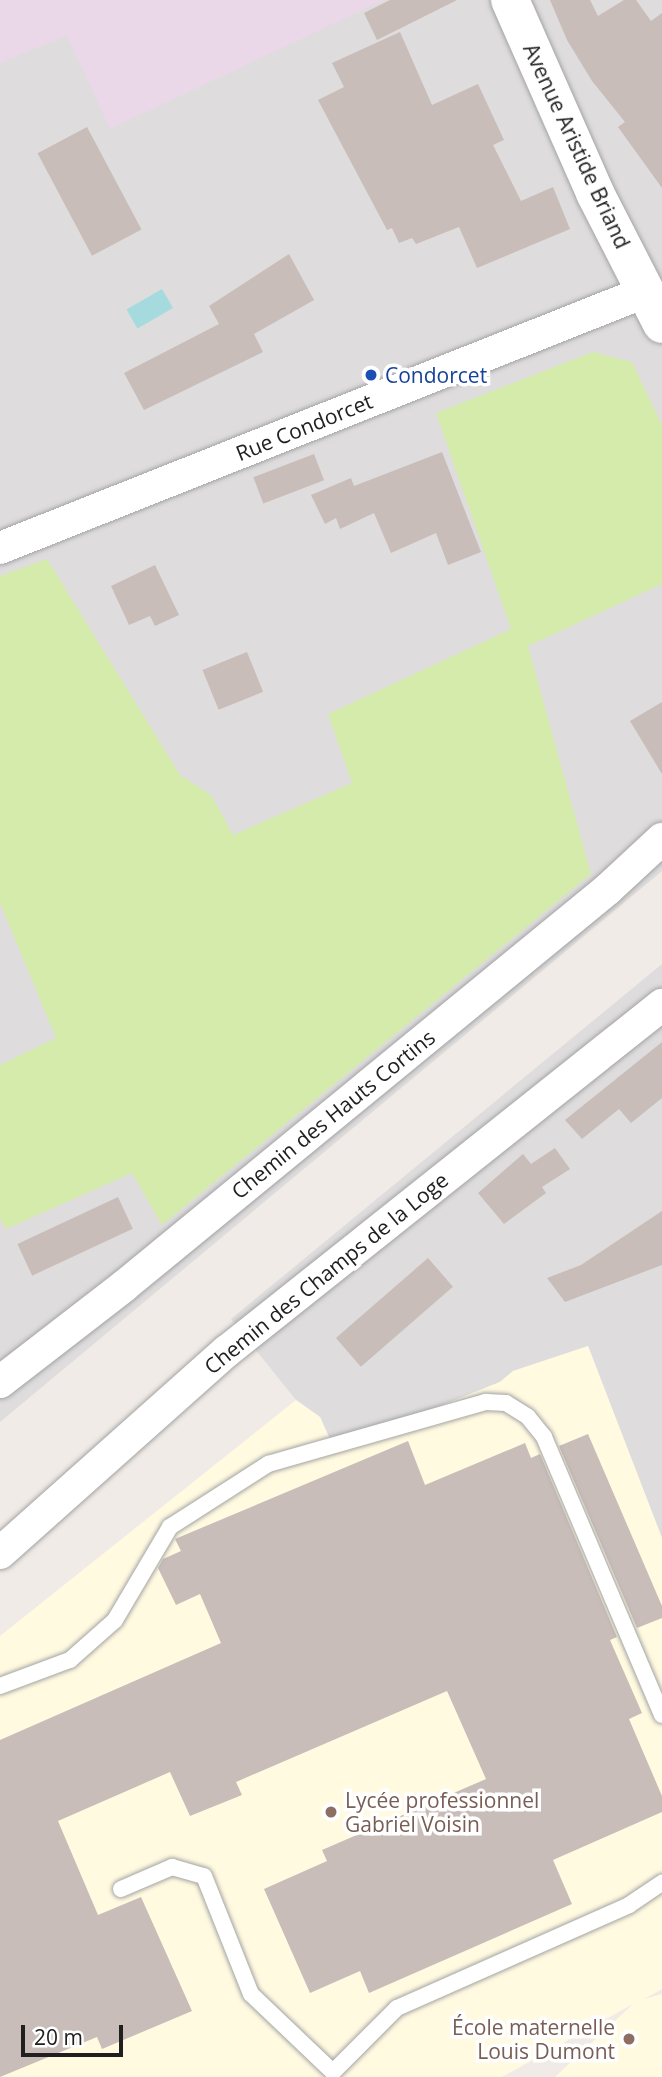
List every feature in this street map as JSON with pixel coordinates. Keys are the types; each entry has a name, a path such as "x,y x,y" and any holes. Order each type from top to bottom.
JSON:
{"street":[{"name":"Avenue Aristide Briand","path":"510,0 595,193 654,307"},
{"name":"Rue Condorcet","path":"0,548 654,307"},
{"name":"Chemin des Hauts Cortins","path":"0,1382 134,1278 608,888 662,839"},
{"name":"Chemin des Champs de la Loge","path":"0,1553 227,1351 662,1005"}],"lane":[{"path":"0,1686 71,1660 115,1620 170,1527 268,1464 486,1402 506,1403 528,1417 544,1437 662,1715"},
{"path":"121,1889 172,1867 204,1876 251,1994 333,2072 397,2008 629,1905 662,1883"}],"shaded area":[{"path":"0,0 662,0 662,871 0,1422"},
{"path":"0,0 384,0 110,129 67,36 0,63"},
{"path":"662,964 662,1538 588,1346 513,1371 500,1382 334,1448 320,1417 296,1400 231,1319"},
{"name":"Lycée professionnel Gabriel Voisin","path":"588,1346 662,1538 662,1989 644,1999 662,1994 662,2077 555,2077 633,2004 502,2077 0,2077 0,1636 296,1400 320,1417 334,1448 500,1382 513,1371"}],"green space":[{"path":"593,352 632,362 662,425 662,584 528,646 591,874 162,1225 132,1173 6,1229 0,1219 0,1065 56,1038 0,903 0,576 47,559 180,775 211,795 233,835 352,783 328,714 511,629 436,413"}],"water":[{"path":"162,289 173,308 137,329 126,310"}],"building":[{"path":"390,0 457,0 377,40 364,13"},
{"path":"550,0 590,0 598,16 624,0 636,0 651,21 662,13 662,188 618,127 625,122 592,81 567,40"},
{"path":"400,32 432,105 478,84 504,140 493,145 521,201 553,187 570,229 477,268 459,227 416,244 412,238 399,243 392,228 387,230 318,100 344,87 332,63"},
{"path":"87,127 141,229 92,256 38,153"},
{"path":"289,254 314,300 254,334 263,352 144,410 124,373 219,324 209,306"},
{"path":"442,452 481,552 448,565 436,533 391,553 374,513 340,529 336,518 325,524 311,495 351,478 354,486"},
{"path":"314,454 324,480 263,503 253,477"},
{"path":"155,565 179,615 155,626 150,616 129,625 111,586"},
{"path":"247,652 263,692 219,710 202,670"},
{"path":"662,702 662,774 630,721"},
{"path":"662,1042 662,1098 631,1123 619,1109 582,1139 565,1120"},
{"path":"555,1148 570,1169 542,1187 546,1193 504,1224 478,1193 523,1154 531,1164"},
{"path":"118,1197 133,1229 32,1276 17,1244"},
{"path":"662,1211 662,1265 565,1302 547,1278 581,1265"},
{"path":"428,1258 453,1287 361,1367 336,1338"},
{"path":"588,1434 662,1606 662,1618 637,1628 559,1446"},
{"path":"408,1441 425,1485 525,1443 531,1458 540,1454 617,1637 610,1640 642,1713 629,1719 662,1796 662,1812 553,1860 572,1904 369,1993 360,1971 310,1993 264,1889 327,1861 322,1850 486,1779 447,1691 236,1782 242,1795 190,1816 170,1772 58,1821 98,1915 141,1897 192,2011 102,2049 97,2037 0,2077 0,1740 221,1643 200,1594 176,1605 158,1568 163,1559 181,1551 175,1539"}],"place":[{"name":"Condorcet","path":"371,375"},
{"name":"Lycée professionnel Gabriel Voisin","path":"331,1812"},
{"name":"École maternelle Louis Dumont","path":"629,2039"}]}
